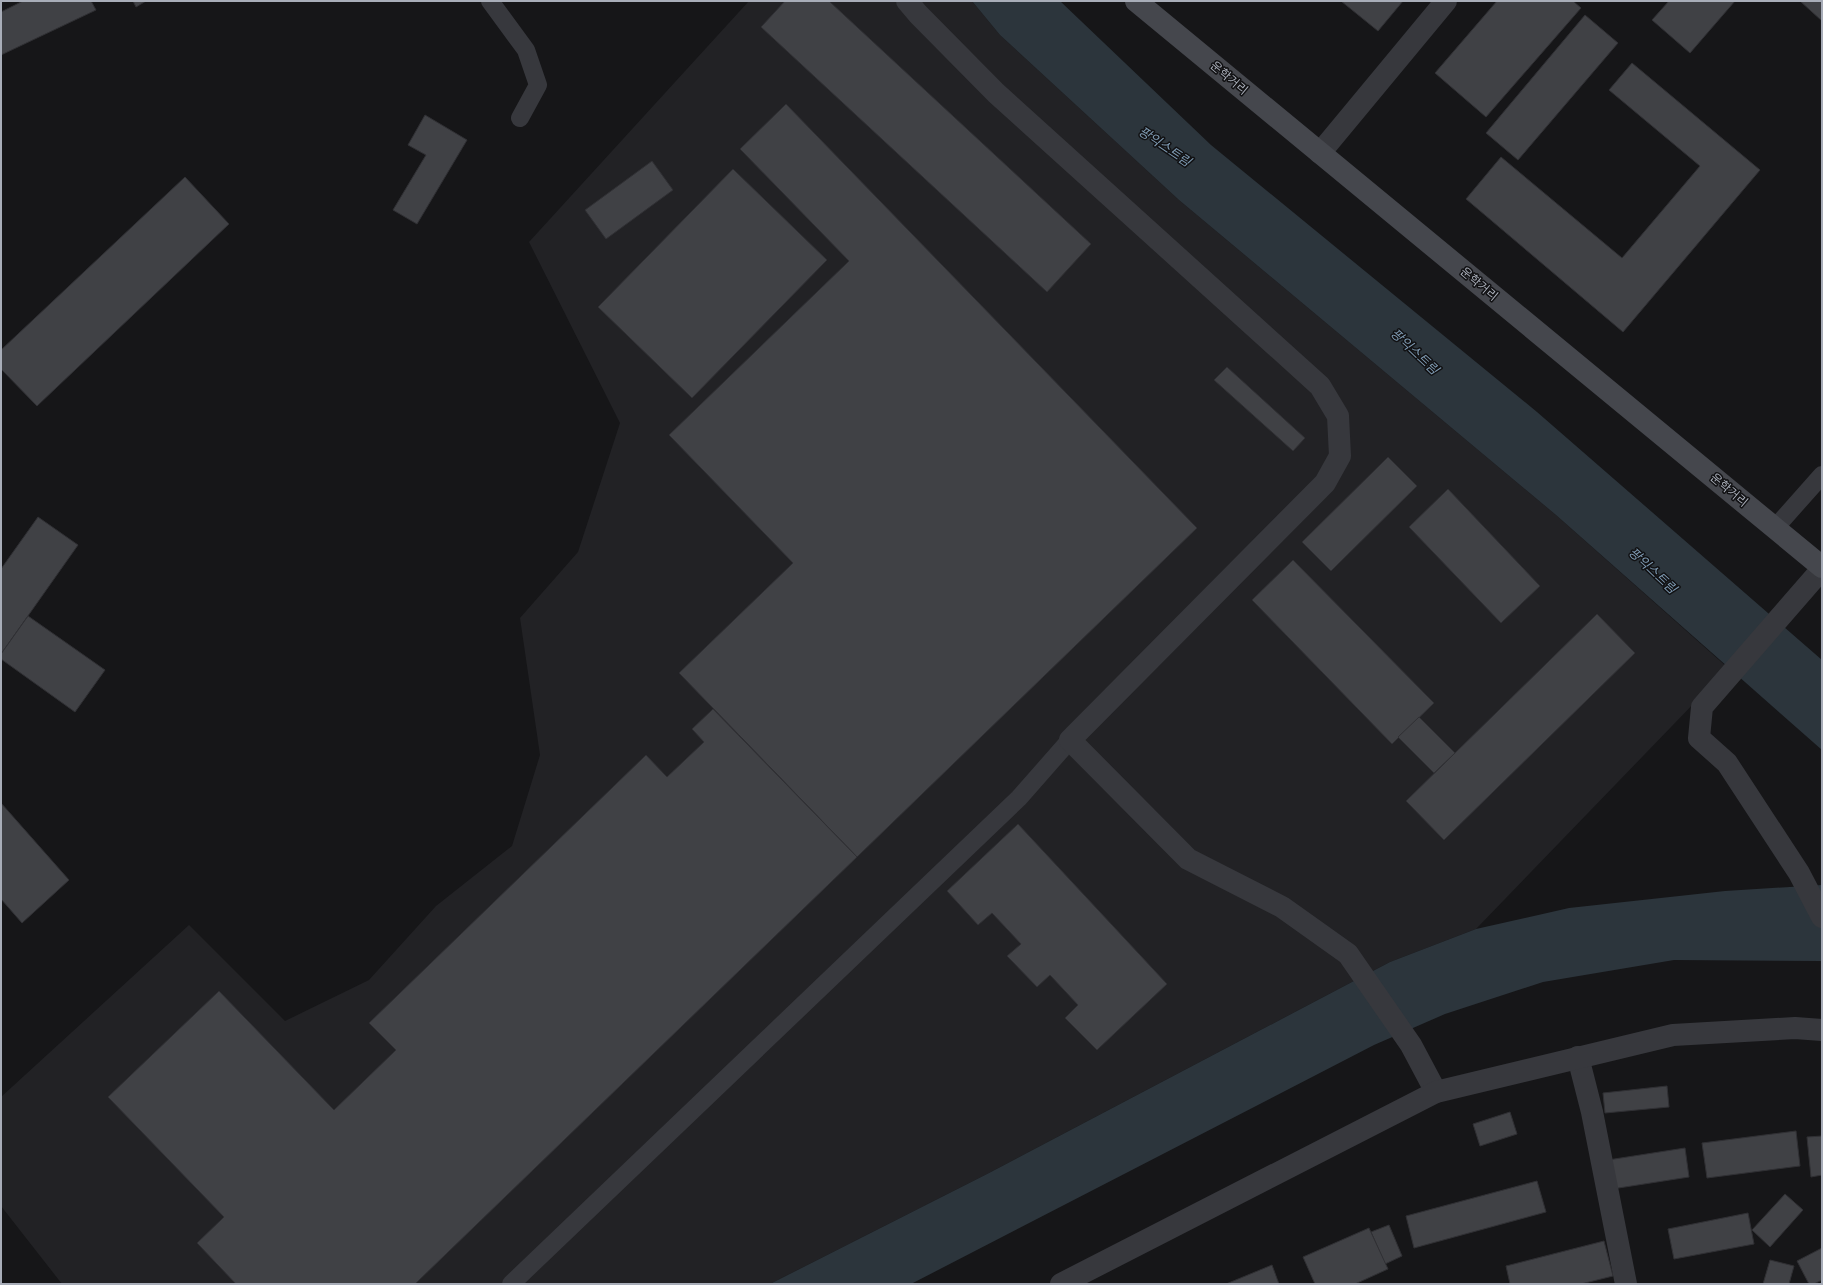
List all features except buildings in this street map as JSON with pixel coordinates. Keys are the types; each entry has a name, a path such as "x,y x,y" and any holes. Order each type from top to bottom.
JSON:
{"main road":[{"name":"운학거리","path":"1136,1 1822,568"}],"street":[{"path":"907,1 996,93 1320,386 1338,416 1340,456 1325,482 1070,740 1188,859 1282,907 1348,954 1412,1045 1436,1092"},
{"path":"1320,153 1446,1"},
{"path":"1822,568 1702,707 1699,738 1727,763 1799,873 1822,917"},
{"path":"1060,1284 1436,1092 1673,1035 1795,1028 1822,1030"},
{"path":"1578,1057 1592,1112 1626,1284"}],"lane":[{"path":"490,1 526,50 538,85 520,118"},
{"path":"1775,528 1822,475"},
{"path":"511,1284 1019,798 1070,740"}],"shaded area":[{"path":"749,1 972,1 1000,35 1179,200 1556,515 1728,668 1476,929 1390,962 989,1173 770,1284 62,1284 1,1206 1,1097 189,925 285,1021 369,980 436,906 512,846 540,755 520,618 578,552 620,423 529,242"}],"water":[{"name":"팡익스트림","path":"972,1 1060,1 1211,145 1537,412 1822,660 1822,750 1556,515 1179,200 1000,35"},
{"path":"1822,885 1822,961 1674,960 1543,982 1445,1014 1374,1045 911,1284 770,1284 989,1173 1390,962 1476,929 1569,908 1725,891"}]}
